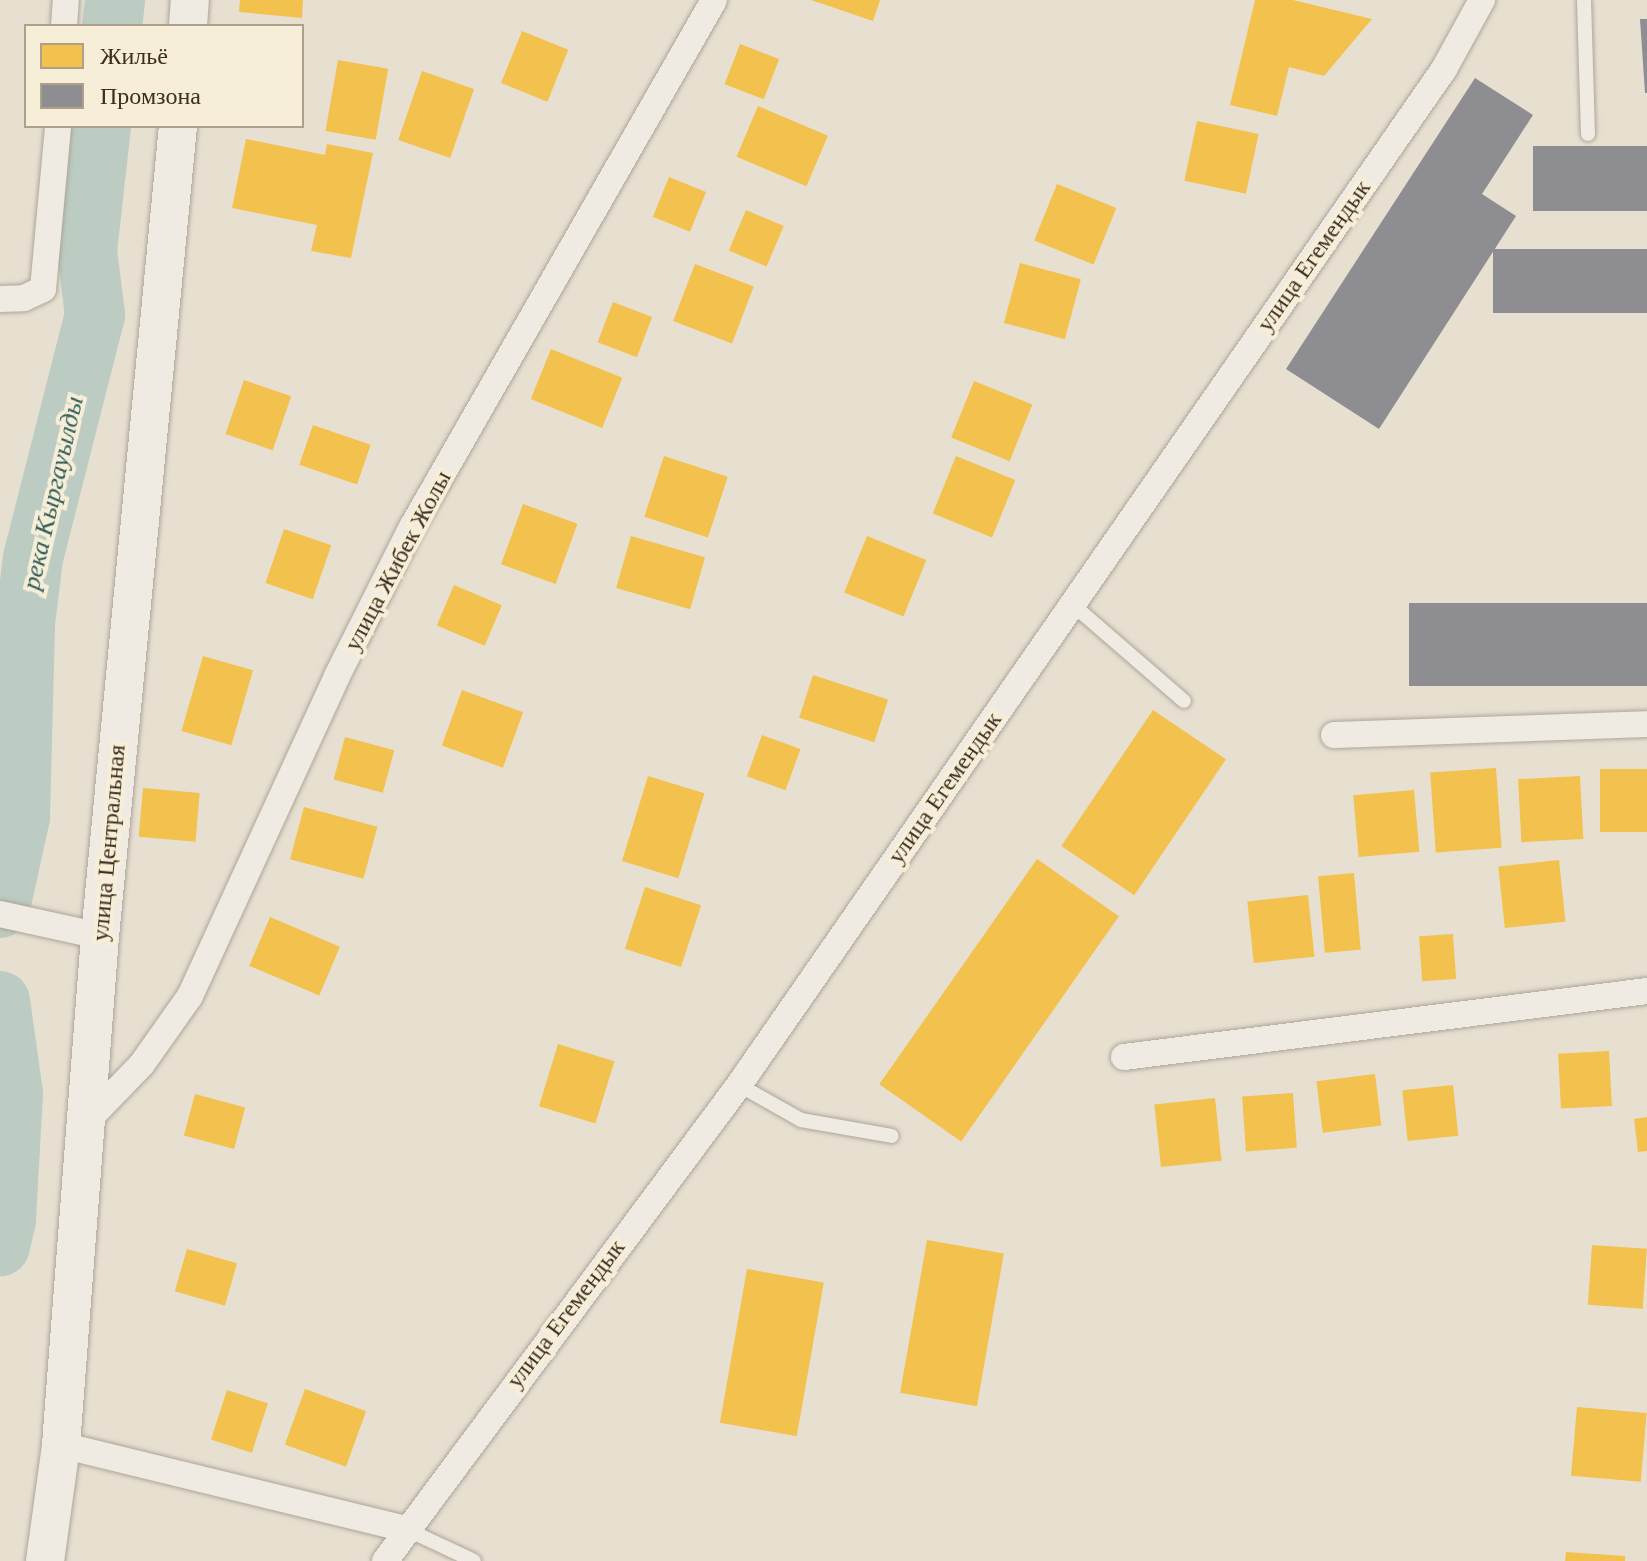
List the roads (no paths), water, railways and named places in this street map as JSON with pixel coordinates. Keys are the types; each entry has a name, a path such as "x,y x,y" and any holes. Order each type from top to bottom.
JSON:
{"main road":[{"path":"188,24 190,0"},
{"name":"улица Центральная","path":"45,1561 61,1445 100,936 178,128"}],"street":[{"path":"64,24 66,0"},
{"name":"улица Жибек Жолы","path":"87,1121 142,1064 190,996 337,676 412,527 714,0"},
{"name":"улица Егемендык","path":"385,1561 739,1085 1444,69 1482,0"},
{"path":"0,299 24,298 43,289 58,128"},
{"path":"1334,735 1647,724"},
{"path":"0,914 100,936"},
{"path":"1124,1057 1647,991"},
{"path":"61,1445 406,1529"}],"lane":[{"path":"1584,0 1588,134"},
{"path":"1072,604 1184,701"},
{"path":"739,1085 801,1120 892,1136"},
{"path":"406,1529 474,1561"}],"waterway":[{"name":"река Кыргауылды","path":"112,24 115,0"},
{"name":"река Кыргауылды","path":"0,908 20,817 25,624 33,558 95,315 87,251 101,128"},
{"name":"река Кыргауылды","path":"0,1001 13,1093 6,1220 0,1246"}]}
